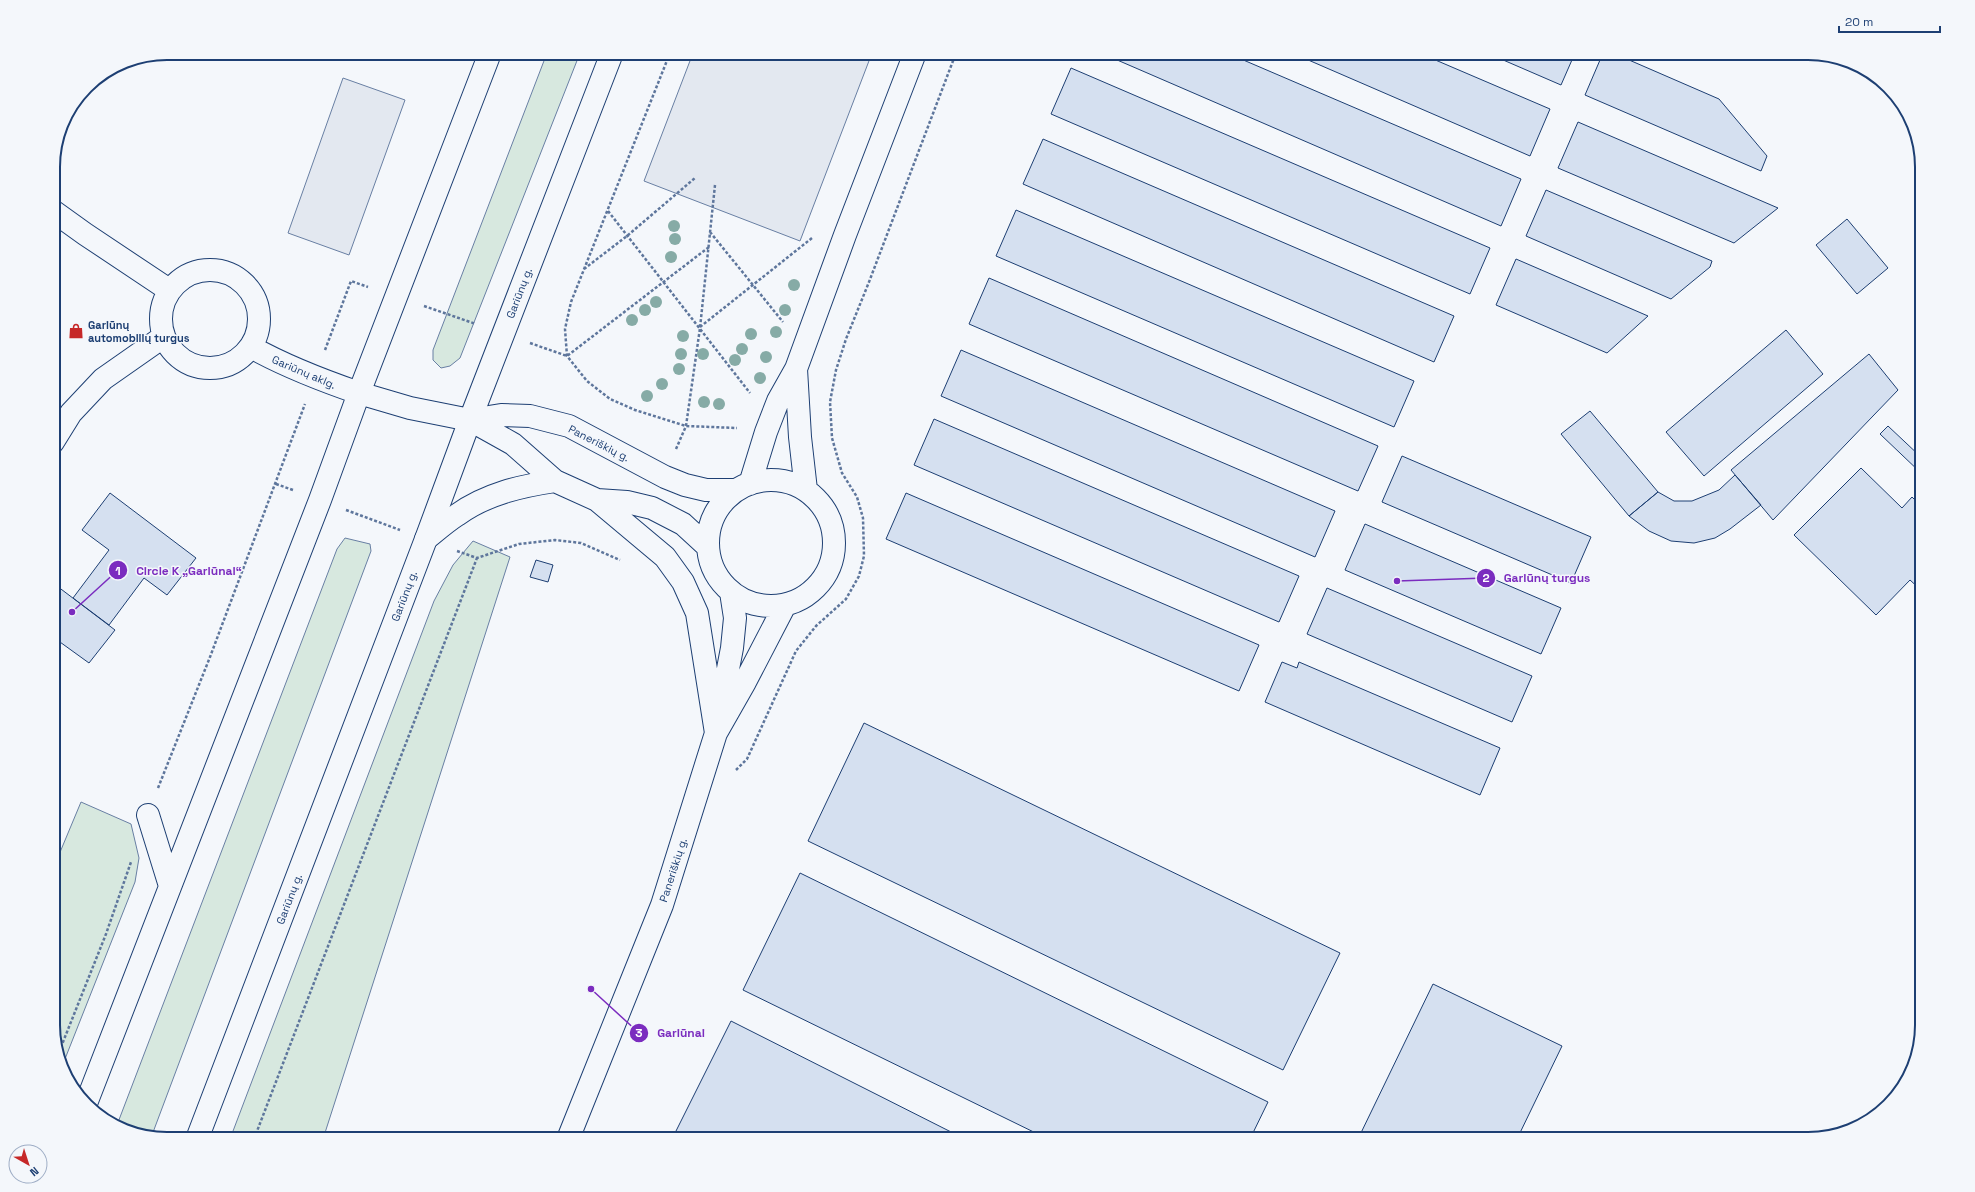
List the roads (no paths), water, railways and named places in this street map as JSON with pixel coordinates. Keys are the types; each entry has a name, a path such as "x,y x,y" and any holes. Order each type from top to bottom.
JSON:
{"main road":[{"path":"88,1098 320,500 359,393 487,60"},
{"name":"Gariūnų g.","path":"200,1132 470,420 609,60"},
{"path":"743,486 778,401 796,370 912,60"},
{"path":"60,216 169,290"},
{"path":"211,269 226,272 241,280 251,291 257,304 259,319 257,334 251,347 240,358 228,365 214,368 199,367 185,362 172,351 163,337 160,321 162,305 169,290 186,276 195,272 211,269"},
{"path":"60,431 71,414 103,379 163,337"},
{"name":"Gariūnų aklg.","path":"251,347 276,361 315,378 359,393 410,408 470,420"},
{"path":"796,370 800,437 806,490"},
{"name":"Paneriškių g.","path":"470,420 501,415 530,416 569,426 665,478 706,490 743,486 772,480 790,482 806,490 820,502 830,518 835,536 834,555 828,572 817,587 802,599 785,605 766,606 747,602 731,592 719,580 712,564 708,547 710,525 720,505 743,486"},
{"path":"470,420 513,444 556,481 597,500 665,557 683,582 697,613 716,733"},
{"path":"426,539 458,514 491,497 523,486 556,481"},
{"path":"597,500 627,502 652,508 683,524 708,547"},
{"path":"716,733 732,648 734,618 731,592"},
{"name":"Paneriškių g.","path":"571,1132 662,905 716,733 746,682 785,605"},
{"path":"148,815 170,886"}],"place":[{"name":"Gariūnų automobilių turgus","path":"76,331"},
{"name":"Gariūnų turgus","path":"1397,581"},
{"name":"Circle K „Gariūnai“","path":"72,612"},
{"name":"Gariūnai","path":"591,989"}]}
